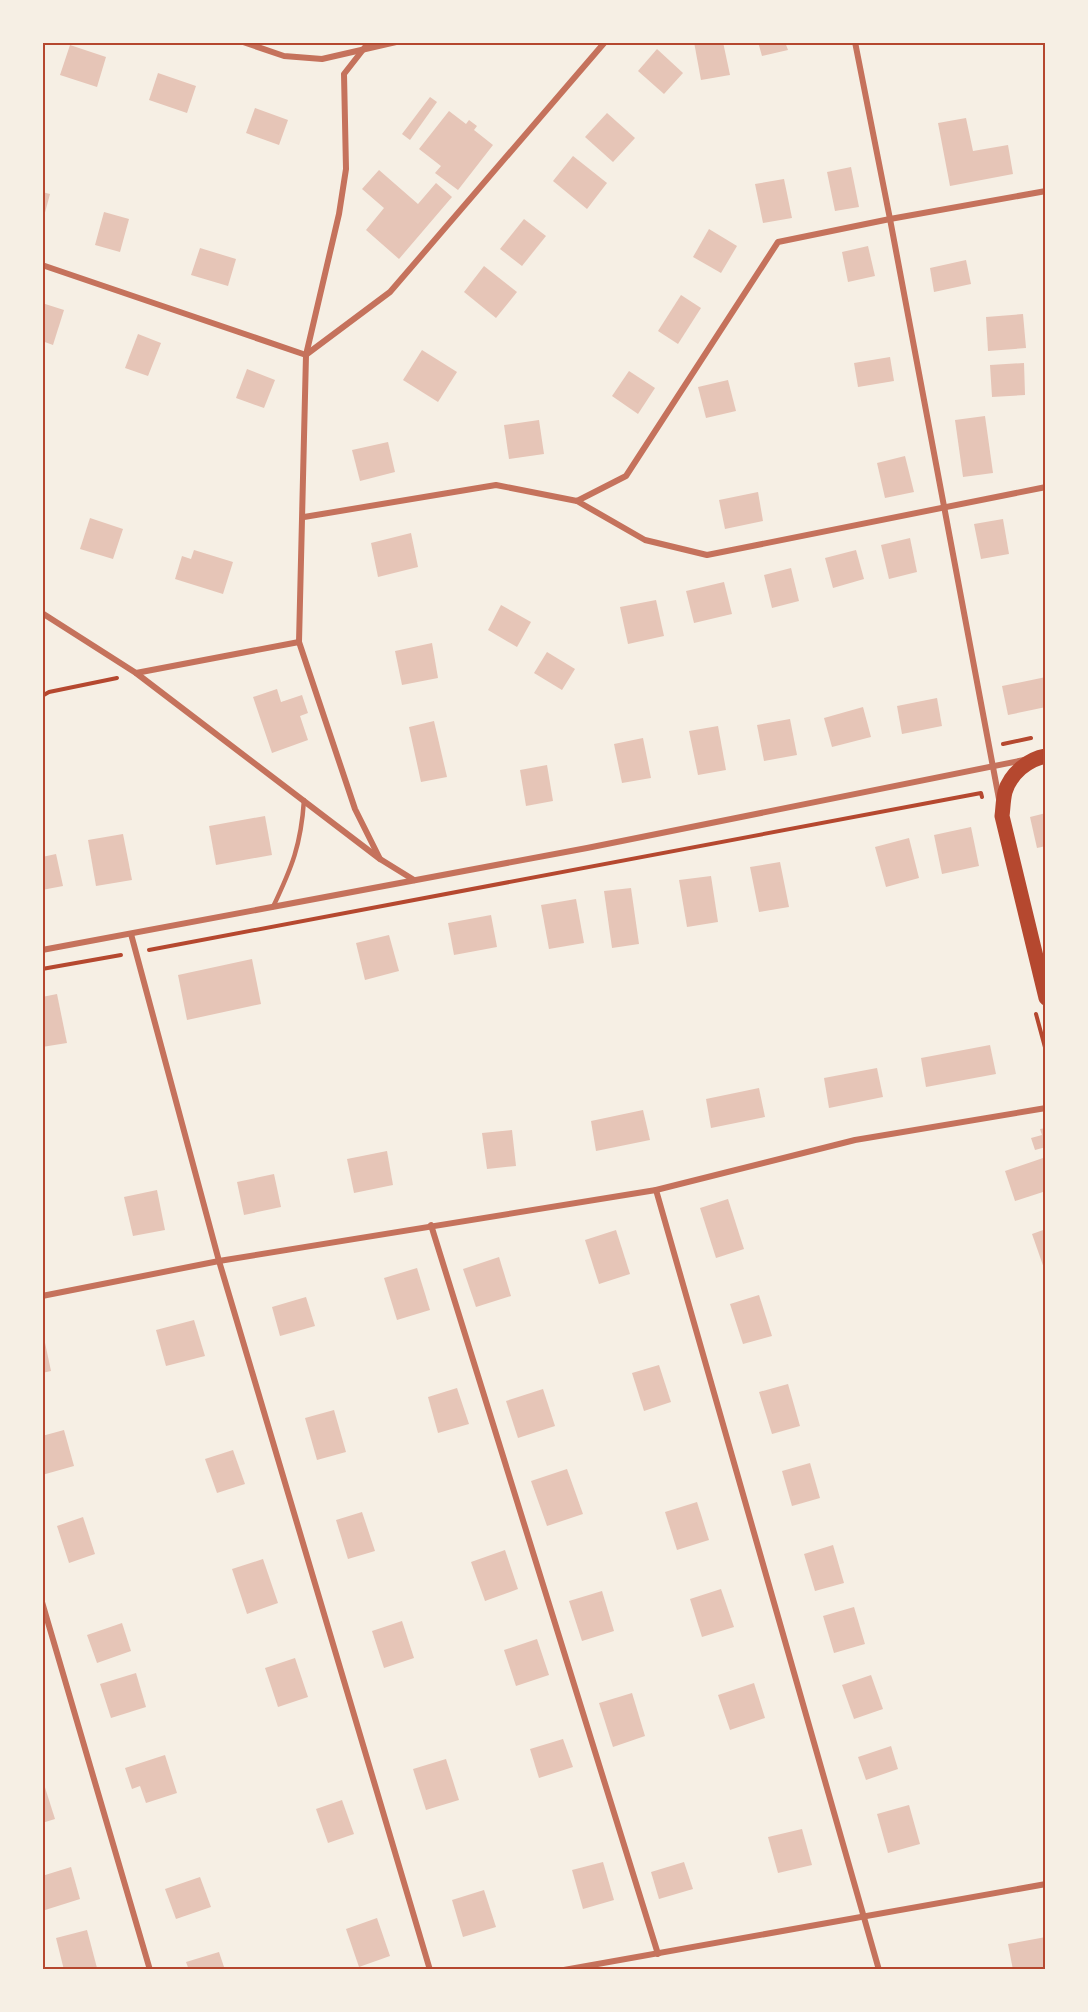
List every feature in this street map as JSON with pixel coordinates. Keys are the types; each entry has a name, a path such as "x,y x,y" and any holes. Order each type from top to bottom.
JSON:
{"main road":[{"path":"1043,757 1019,769 1009,782 1002,816 1046,998"}],"street":[{"path":"243,42 284,56 322,58 396,42"},
{"path":"369,42 344,74 346,169 339,214 306,355 299,642 355,809 380,859"},
{"path":"306,355 390,292 605,42"},
{"path":"855,42 1002,816"},
{"path":"577,501 626,476 778,242 1046,191"},
{"path":"42,265 306,355"},
{"path":"303,517 496,485 577,501 645,540 707,555 1046,487"},
{"path":"42,613 136,674 380,859 414,881"},
{"path":"136,674 299,642"},
{"path":"42,950 587,848 1043,757"},
{"path":"131,934 219,1261 430,1970"},
{"path":"42,1296 219,1261 656,1190 855,1140 1046,1108"},
{"path":"656,1190 879,1970"},
{"path":"431,1226 658,1954"},
{"path":"42,1602 150,1970"},
{"path":"564,1970 1046,1884"}],"lane":[{"path":"273,907 293,864 299,843 304,800"}],"path":[{"path":"42,696 49,692 136,674"},
{"path":"988,748 1034,737"},
{"path":"42,969 981,794"}],"building":[{"path":"694,42 723,42 730,75 701,80"},
{"path":"758,42 785,42 788,50 762,56"},
{"path":"70,45 106,57 97,87 60,75"},
{"path":"657,49 683,73 664,94 638,71"},
{"path":"158,73 196,86 187,113 149,100"},
{"path":"430,97 437,102 410,140 402,134"},
{"path":"255,108 288,120 279,145 246,133"},
{"path":"449,111 466,124 469,120 477,126 474,130 493,145 458,190 435,173 441,166 419,149"},
{"path":"607,113 635,138 613,162 585,137"},
{"path":"966,118 973,151 1008,145 1013,174 950,186 938,123"},
{"path":"573,156 607,183 587,209 553,181"},
{"path":"851,167 859,207 835,211 827,172"},
{"path":"379,170 418,204 436,183 452,197 399,259 366,230 384,208 362,189"},
{"path":"784,179 792,218 763,223 755,184"},
{"path":"42,192 50,194 43,220 42,220"},
{"path":"104,212 129,219 120,252 95,245"},
{"path":"524,219 546,236 522,266 500,249"},
{"path":"709,229 737,246 721,273 693,257"},
{"path":"868,246 875,276 848,282 842,252"},
{"path":"200,248 236,259 228,286 191,275"},
{"path":"966,260 971,284 934,292 930,268"},
{"path":"484,266 517,292 496,318 464,292"},
{"path":"681,295 701,308 678,344 658,331"},
{"path":"42,303 64,310 53,345 42,341"},
{"path":"1023,314 1026,348 988,351 986,317"},
{"path":"138,334 161,343 148,376 125,368"},
{"path":"422,350 457,372 438,402 403,380"},
{"path":"890,357 894,381 858,387 854,363"},
{"path":"1024,363 1025,395 992,397 990,365"},
{"path":"247,369 275,380 264,408 236,398"},
{"path":"629,371 655,388 638,414 612,396"},
{"path":"728,380 736,411 706,418 698,387"},
{"path":"985,416 993,473 963,477 955,420"},
{"path":"539,420 544,454 509,459 504,425"},
{"path":"388,442 395,472 360,481 352,450"},
{"path":"905,456 914,492 885,498 877,463"},
{"path":"758,492 763,521 725,529 719,500"},
{"path":"90,518 123,529 113,559 80,549"},
{"path":"1003,519 1009,554 981,559 974,524"},
{"path":"411,533 418,567 378,577 371,543"},
{"path":"910,538 917,572 889,579 881,545"},
{"path":"194,550 233,562 223,594 175,579 182,556 191,559"},
{"path":"856,550 864,579 833,588 825,558"},
{"path":"791,568 799,601 772,608 764,575"},
{"path":"724,582 732,614 694,623 686,591"},
{"path":"656,600 664,636 628,644 620,607"},
{"path":"501,605 531,622 517,647 488,630"},
{"path":"432,643 438,678 402,685 395,651"},
{"path":"547,652 575,669 562,690 534,673"},
{"path":"1046,677 1046,707 1008,715 1002,686"},
{"path":"277,689 281,702 302,695 308,713 300,716 308,740 272,753 253,697"},
{"path":"937,698 942,726 902,734 897,706"},
{"path":"863,707 871,737 832,747 824,718"},
{"path":"790,719 797,755 764,761 757,725"},
{"path":"434,721 447,777 421,782 409,727"},
{"path":"718,726 726,770 698,775 689,731"},
{"path":"643,738 651,778 622,783 614,744"},
{"path":"547,765 553,801 526,806 520,770"},
{"path":"1046,813 1046,846 1037,848 1030,817"},
{"path":"265,816 272,855 216,865 209,826"},
{"path":"971,827 979,866 942,874 934,835"},
{"path":"123,834 132,880 96,886 88,840"},
{"path":"909,838 919,878 886,887 875,847"},
{"path":"56,854 63,886 42,890 42,857"},
{"path":"780,862 789,907 759,912 750,867"},
{"path":"711,876 718,922 687,927 679,880"},
{"path":"631,888 639,944 612,948 604,891"},
{"path":"576,899 584,943 549,949 541,905"},
{"path":"491,915 497,947 454,955 448,923"},
{"path":"389,935 399,971 365,980 356,943"},
{"path":"252,959 261,1004 187,1020 178,975"},
{"path":"57,994 67,1043 42,1047 42,997"},
{"path":"990,1045 996,1074 926,1087 921,1058"},
{"path":"877,1068 883,1097 829,1108 824,1078"},
{"path":"759,1088 765,1117 711,1128 706,1099"},
{"path":"643,1110 650,1140 596,1151 591,1121"},
{"path":"1046,1128 1046,1147 1035,1150 1031,1138 1042,1135 1040,1129"},
{"path":"512,1130 516,1166 487,1169 482,1133"},
{"path":"387,1151 393,1185 354,1193 347,1159"},
{"path":"1046,1157 1046,1191 1015,1201 1005,1171"},
{"path":"274,1174 281,1207 244,1215 237,1182"},
{"path":"157,1190 165,1230 133,1236 124,1197"},
{"path":"728,1199 744,1249 716,1258 700,1208"},
{"path":"1046,1229 1046,1274 1032,1234"},
{"path":"616,1230 630,1274 599,1284 585,1240"},
{"path":"499,1257 511,1296 476,1307 463,1269"},
{"path":"417,1268 430,1310 397,1320 384,1278"},
{"path":"759,1295 772,1336 743,1344 730,1304"},
{"path":"306,1297 315,1326 280,1336 272,1307"},
{"path":"194,1320 205,1356 166,1366 156,1330"},
{"path":"42,1338 44,1338 51,1371 42,1373"},
{"path":"659,1365 671,1402 644,1411 632,1373"},
{"path":"788,1384 800,1426 772,1434 759,1392"},
{"path":"457,1388 469,1424 438,1433 428,1397"},
{"path":"543,1389 555,1426 518,1438 506,1401"},
{"path":"334,1410 346,1452 317,1460 305,1418"},
{"path":"64,1430 74,1466 42,1475 42,1436"},
{"path":"233,1450 245,1484 217,1493 205,1459"},
{"path":"810,1463 820,1498 792,1506 782,1471"},
{"path":"567,1469 583,1514 547,1526 531,1481"},
{"path":"697,1502 709,1540 677,1550 665,1512"},
{"path":"362,1512 375,1551 348,1559 336,1520"},
{"path":"83,1517 95,1554 69,1563 57,1526"},
{"path":"833,1545 844,1583 815,1591 804,1554"},
{"path":"505,1550 518,1589 485,1601 471,1562"},
{"path":"263,1559 278,1603 247,1614 232,1569"},
{"path":"721,1589 734,1627 702,1637 690,1599"},
{"path":"602,1591 614,1631 582,1641 569,1601"},
{"path":"854,1607 865,1644 834,1653 823,1616"},
{"path":"402,1621 414,1658 384,1668 372,1631"},
{"path":"122,1623 131,1651 97,1663 87,1635"},
{"path":"537,1639 549,1675 516,1686 504,1650"},
{"path":"295,1658 308,1697 278,1707 265,1668"},
{"path":"136,1673 146,1707 111,1718 100,1684"},
{"path":"871,1675 883,1709 854,1719 842,1685"},
{"path":"754,1683 765,1718 730,1730 718,1695"},
{"path":"632,1693 645,1736 613,1747 599,1703"},
{"path":"563,1739 573,1767 539,1778 530,1749"},
{"path":"891,1746 898,1769 866,1780 858,1757"},
{"path":"165,1755 177,1793 146,1803 140,1786 132,1789 125,1768"},
{"path":"446,1759 459,1800 426,1810 413,1769"},
{"path":"42,1778 55,1819 42,1823"},
{"path":"342,1800 354,1834 328,1843 316,1809"},
{"path":"909,1805 920,1844 888,1853 877,1814"},
{"path":"802,1829 812,1865 778,1873 768,1837"},
{"path":"603,1862 614,1900 583,1909 572,1870"},
{"path":"684,1862 693,1889 659,1899 651,1872"},
{"path":"71,1867 80,1899 42,1911 42,1876"},
{"path":"200,1877 211,1907 176,1919 165,1889"},
{"path":"484,1890 496,1927 463,1937 452,1900"},
{"path":"377,1918 390,1956 359,1967 346,1929"},
{"path":"87,1930 97,1968 64,1970 56,1938"},
{"path":"1046,1937 1046,1970 1013,1970 1008,1944"},
{"path":"219,1952 225,1970 189,1970 186,1962"}]}
